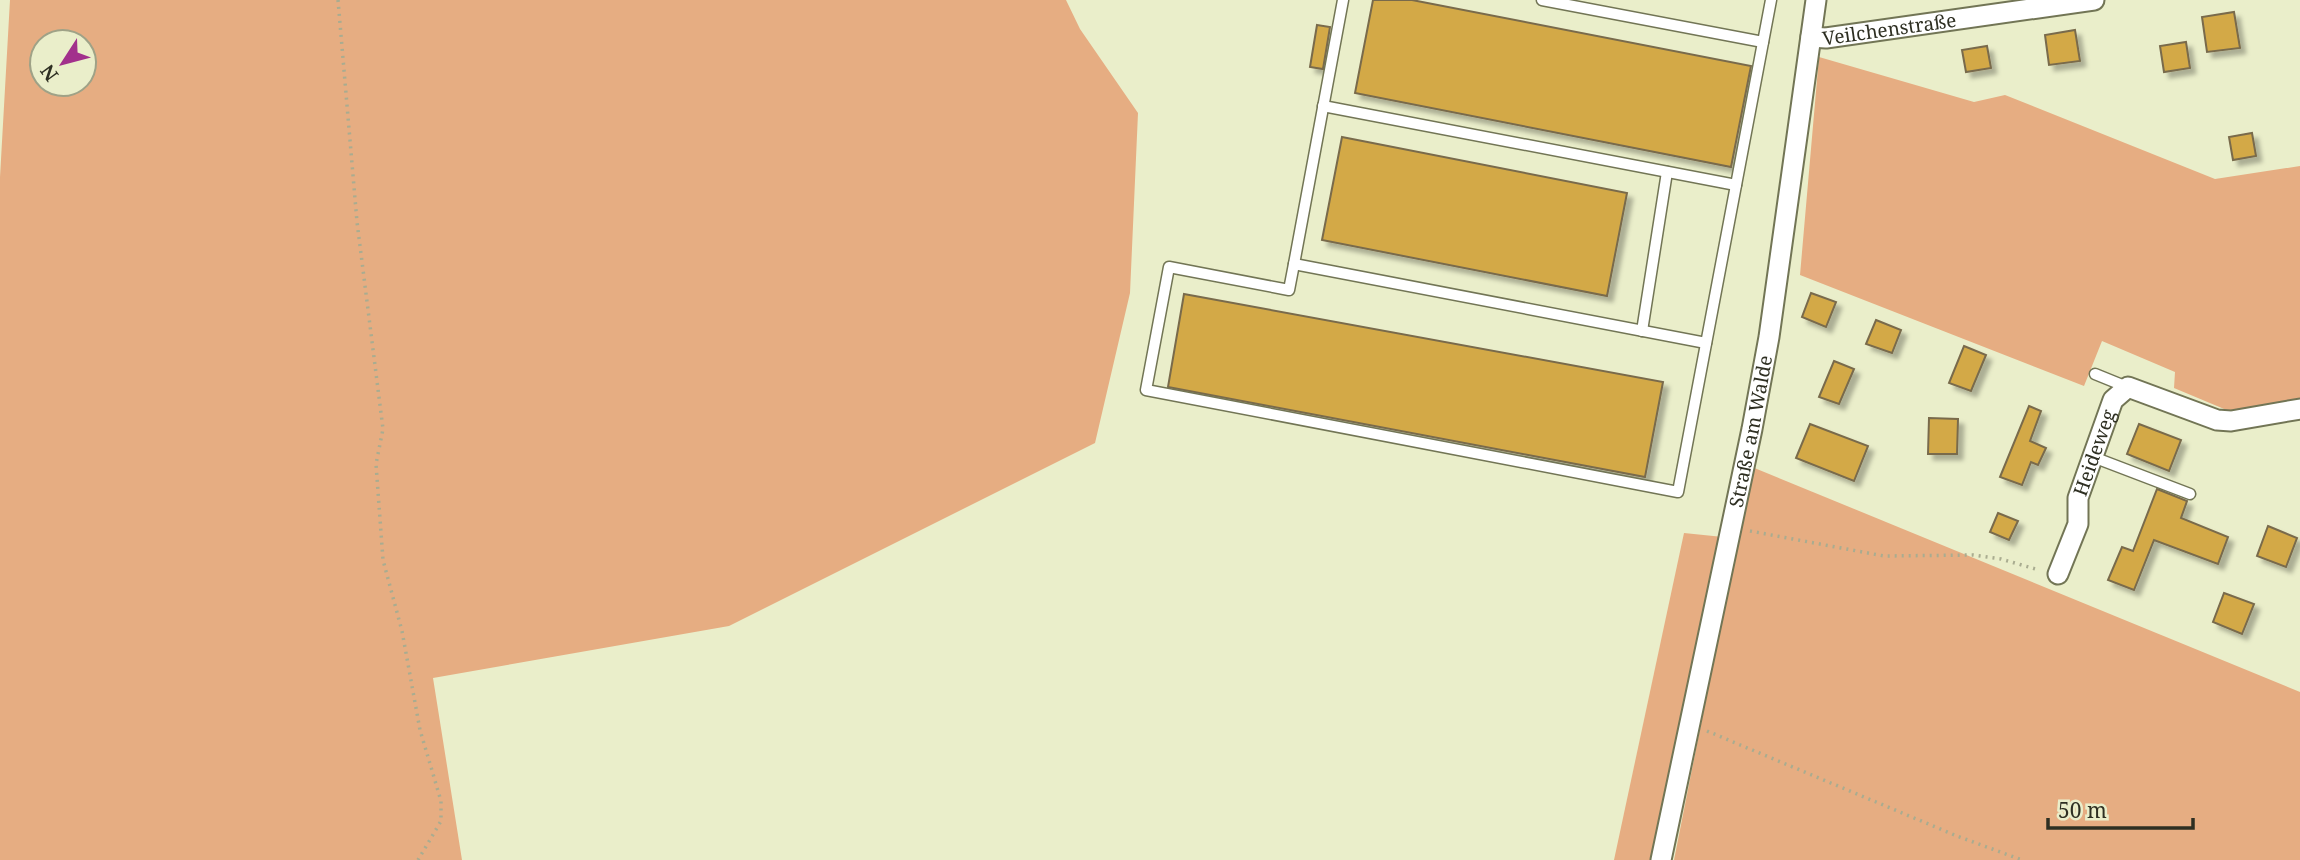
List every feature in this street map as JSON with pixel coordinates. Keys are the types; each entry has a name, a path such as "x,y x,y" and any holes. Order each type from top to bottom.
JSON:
{"street":[{"name":"Straße am Walde","path":"1661,860 1769,337 1816,0"},
{"name":"Veilchenstraße","path":"1811,37 1826,38 2094,0"},
{"name":"Heideweg","path":"2059,573 2078,524 2078,498 2113,400 2128,387 2217,420 2231,421 2300,409"}],"lane":[{"path":"1343,0 1289,290 1169,267 1146,390 1678,492 1771,0"},
{"path":"1542,0 1763,42"},
{"path":"1323,106 1736,185"},
{"path":"1642,331 1667,172"},
{"path":"1294,264 1706,343"},
{"path":"2095,374 2128,387"},
{"path":"2093,457 2190,494"}],"path":[{"path":"338,0 357,222 383,429 376,464 383,560 402,631 420,730 441,801 441,821 418,860"},
{"path":"1731,526 1774,537 1884,556 1973,555 2059,573"},
{"path":"1691,725 1957,836 2022,860"}],"shaded area":[{"path":"10,0 1066,0 1080,29 1138,113 1130,293 1095,443 729,626 433,678 462,860 0,860 0,177"},
{"path":"1819,57 1974,102 2005,95 2215,179 2300,166 2300,398 2229,411 2174,388 2175,372 2102,341 2084,386 1800,275"},
{"path":"1752,467 2300,692 2300,860 1674,860"},
{"path":"1684,533 1723,537 1657,860 1614,860"}],"building":[{"path":"1373,0 1412,0 1751,66 1731,167 1355,93"},
{"path":"2234,12 2240,48 2207,52 2202,17"},
{"path":"1317,25 1330,27 1323,69 1310,67"},
{"path":"2075,30 2080,61 2049,65 2045,35"},
{"path":"2186,42 2190,68 2164,72 2160,46"},
{"path":"1987,46 1991,68 1966,72 1962,50"},
{"path":"2252,133 2256,156 2233,160 2229,137"},
{"path":"1342,137 1627,193 1607,296 1322,240"},
{"path":"1811,293 1836,302 1826,327 1802,317"},
{"path":"1184,294 1663,382 1645,477 1168,387"},
{"path":"1876,320 1901,330 1892,353 1866,344"},
{"path":"1964,346 1986,355 1971,391 1949,383"},
{"path":"1834,361 1854,369 1839,404 1819,397"},
{"path":"2029,406 2041,411 2030,441 2046,448 2038,465 2031,462 2022,485 2000,477"},
{"path":"1929,418 1958,419 1957,454 1928,454"},
{"path":"1810,424 1868,446 1854,481 1796,458"},
{"path":"2139,424 2181,440 2169,471 2127,454"},
{"path":"2157,489 2187,501 2181,518 2228,537 2218,564 2154,540 2134,590 2108,580 2122,547 2133,551"},
{"path":"1998,513 2018,521 2009,540 1990,532"},
{"path":"2268,526 2297,538 2286,567 2257,556"},
{"path":"2224,593 2254,604 2242,634 2213,622"}]}
